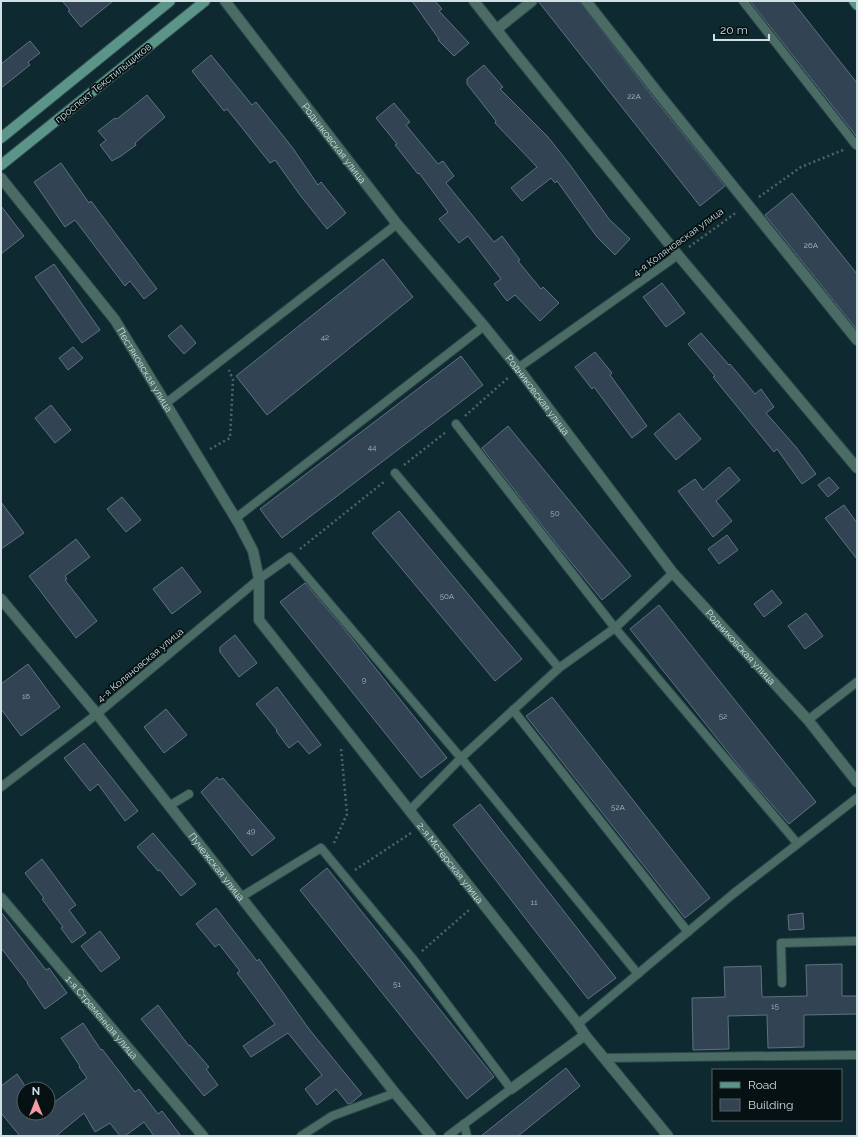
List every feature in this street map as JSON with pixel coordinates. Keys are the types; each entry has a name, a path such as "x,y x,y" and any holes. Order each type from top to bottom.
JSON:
{"main road":[{"path":"1,138 170,1"},
{"name":"проспект Текстильщиков","path":"1,165 205,1"},
{"path":"854,1 857,5"}],"street":[{"name":"Родниковская улица","path":"225,1 397,224 518,368 673,573 808,720 857,782"},
{"path":"474,1 678,255 857,468"},
{"path":"497,29 532,1"},
{"path":"586,1 658,93 857,340"},
{"name":"Пестяковская улица","path":"1,178 114,320 236,518 253,550 258,579"},
{"name":"2-я Мстерская улица","path":"258,579 259,620 604,1058 668,1136"},
{"name":"Пучежская улица","path":"1,599 97,714 395,1093 432,1136"},
{"name":"1-я Стременная улица","path":"1,898 203,1136"},
{"path":"511,1089 585,1034"}],"lane":[{"path":"743,1 856,145"},
{"path":"165,404 397,224"},
{"name":"4-я Коляновская улица","path":"518,368 678,255"},
{"path":"236,518 484,326"},
{"path":"456,424 615,628 797,843"},
{"path":"395,473 559,668"},
{"name":"4-я Коляновская улица","path":"1,787 97,714 258,579 290,557 461,758"},
{"path":"410,811 461,758 559,668 615,628 673,573"},
{"path":"808,720 857,682"},
{"path":"513,710 688,932"},
{"path":"461,758 638,974"},
{"path":"169,806 189,794"},
{"path":"578,1024 797,843 857,798"},
{"path":"241,897 321,848 412,959 511,1089 448,1136"},
{"path":"782,983 781,943 857,941"},
{"path":"604,1058 857,1056"},
{"path":"301,1136 332,1116 395,1093"},
{"path":"464,1124 467,1136"}],"path":[{"name":"4-я Коляновская улица","path":"678,255 801,167 856,145"},
{"path":"197,455 230,438 233,380 225,357"},
{"path":"328,857 347,814 339,721"},
{"path":"344,876 422,827"},
{"path":"412,959 480,900"}],"building":[{"path":"62,1 113,1 81,27"},
{"path":"412,1 435,1 442,9 439,11 469,43 454,56 438,40 439,39"},
{"path":"538,1 579,1 653,97 725,186 700,206"},
{"path":"750,1 792,1 857,83 857,137"},
{"path":"30,41 40,53 28,62 30,65 1,88 1,64"},
{"path":"211,55 252,105 256,102 292,147 318,185 321,182 346,213 327,229 275,160 270,163 227,109 224,111 192,71"},
{"path":"484,65 503,87 500,89 548,137 609,219 630,239 615,255 597,237 557,181 555,183 551,178 522,201 511,188 537,167 495,123 496,121 467,84 467,79"},
{"path":"147,95 165,117 135,143 136,145 112,161 100,145 106,140 98,131 115,118 117,119"},
{"path":"394,103 410,122 406,125 438,164 443,161 454,176 446,183 494,242 502,236 520,260 518,261 541,289 543,287 559,303 540,321 515,295 507,301 494,284 501,279 468,236 459,243 439,219 448,212 419,173 418,174 395,145 397,144 376,118"},
{"path":"61,163 89,203 91,201 157,289 144,299 130,281 125,286 75,220 65,227 34,182"},
{"path":"792,193 857,274 857,330 765,215"},
{"path":"1,206 24,236 1,254"},
{"path":"383,259 413,297 267,415 236,376"},
{"path":"54,264 100,330 82,343 35,277"},
{"path":"662,283 685,313 666,327 643,297"},
{"path":"181,325 196,343 184,354 168,336"},
{"path":"701,333 755,394 761,389 774,407 766,413 796,447 816,474 802,484 777,449 774,452 688,344"},
{"path":"73,347 83,358 68,370 59,358"},
{"path":"595,352 612,373 610,375 647,426 632,438 594,387 592,389 575,367"},
{"path":"461,356 483,385 282,538 260,509"},
{"path":"51,405 71,430 55,443 35,418"},
{"path":"679,413 701,439 676,460 654,434"},
{"path":"508,426 631,576 602,600 482,448"},
{"path":"729,467 740,480 716,501 732,521 713,537 678,491 695,479 703,490"},
{"path":"829,477 839,488 828,497 818,485"},
{"path":"122,497 141,520 126,532 107,509"},
{"path":"1,502 24,533 1,549"},
{"path":"844,505 857,523 857,559 825,518"},
{"path":"399,511 522,659 495,681 372,533"},
{"path":"727,535 738,550 719,564 708,549"},
{"path":"76,539 90,557 65,576 67,579 65,580 97,621 76,638 29,576"},
{"path":"182,567 201,592 172,614 153,589"},
{"path":"305,583 341,625 447,758 421,778 280,602"},
{"path":"772,590 782,603 764,617 754,604"},
{"path":"659,605 816,802 789,824 747,776 630,629"},
{"path":"806,613 823,636 805,649 788,626"},
{"path":"235,635 257,663 239,677 220,652 220,647"},
{"path":"28,664 60,707 21,736 1,709 1,684"},
{"path":"277,687 321,745 309,754 298,741 289,748 276,731 277,730 256,704"},
{"path":"552,697 710,898 685,918 526,716"},
{"path":"166,709 187,735 164,753 144,727"},
{"path":"84,743 138,811 125,821 98,784 90,791 64,758"},
{"path":"217,777 219,780 223,778 275,838 252,856 201,792"},
{"path":"480,804 616,978 588,999 453,825"},
{"path":"153,833 196,884 181,896 160,870 158,871 137,847"},
{"path":"42,859 76,905 69,910 86,933 72,943 61,928 63,927 42,899 44,898 25,873"},
{"path":"327,868 494,1077 467,1099 300,890"},
{"path":"216,908 257,961 259,959 309,1029 362,1094 350,1104 348,1104 336,1089 317,1105 305,1089 322,1075 288,1033 251,1057 243,1046 275,1024 237,973 240,971 219,944 215,947 196,924"},
{"path":"1,912 46,970 49,968 67,993 45,1009 28,983 1,948"},
{"path":"803,913 804,929 789,930 788,915"},
{"path":"100,931 120,958 101,972 81,946"},
{"path":"842,964 842,996 857,996 857,1014 804,1015 804,1047 768,1048 767,1015 728,1016 729,1049 693,1050 692,998 725,997 724,967 761,966 762,997 807,996 806,965"},
{"path":"158,1005 189,1046 190,1045 209,1067 206,1069 218,1085 204,1096 141,1019"},
{"path":"83,1023 101,1050 102,1049 135,1092 139,1089 158,1114 162,1111 181,1136 154,1136 144,1122 125,1136 120,1136 110,1123 95,1132 84,1113 56,1136 20,1136 1,1113 1,1086 17,1074 22,1081 16,1081 16,1121 56,1121 56,1101 87,1078 61,1038"},
{"path":"566,1068 580,1086 518,1136 481,1136"}]}
